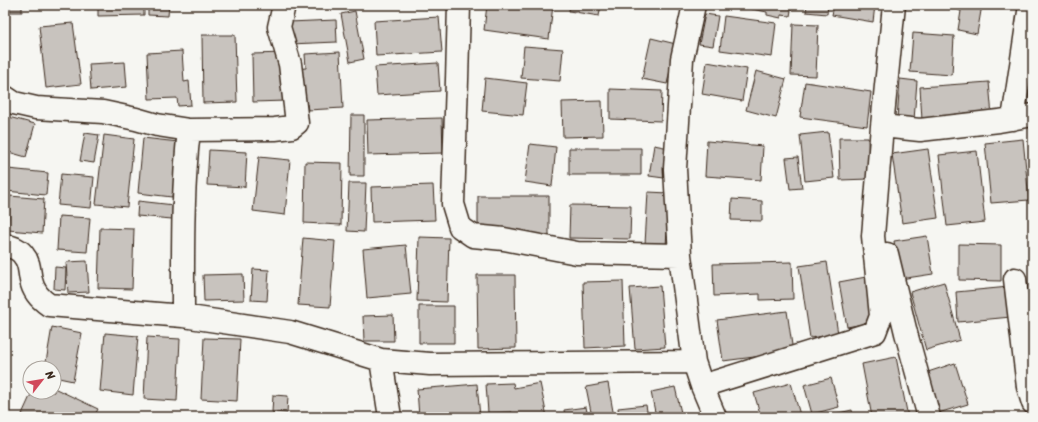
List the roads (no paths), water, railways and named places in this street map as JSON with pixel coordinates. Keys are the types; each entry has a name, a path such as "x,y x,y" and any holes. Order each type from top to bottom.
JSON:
{"street":[{"path":"5,97 14,103 36,108 103,112 157,125 189,130 275,129 292,127 297,122 290,64 279,27 284,5"},
{"path":"459,5 453,204 460,227 473,236 504,239 577,254 680,255"},
{"path":"694,5 682,59 675,169 680,255 694,362 715,417"},
{"path":"702,386 875,332 881,316 873,236 894,5"},
{"path":"882,126 920,130 1023,117 1030,5"},
{"path":"183,316 184,188 189,130"},
{"path":"873,236 887,253 906,333 929,417"},
{"path":"5,245 18,250 24,255 29,267 31,281 35,291 40,299 49,305 183,316 290,332 381,360 430,364 694,362"},
{"path":"1014,279 1028,387 1033,403"},
{"path":"381,360 390,417"}]}
